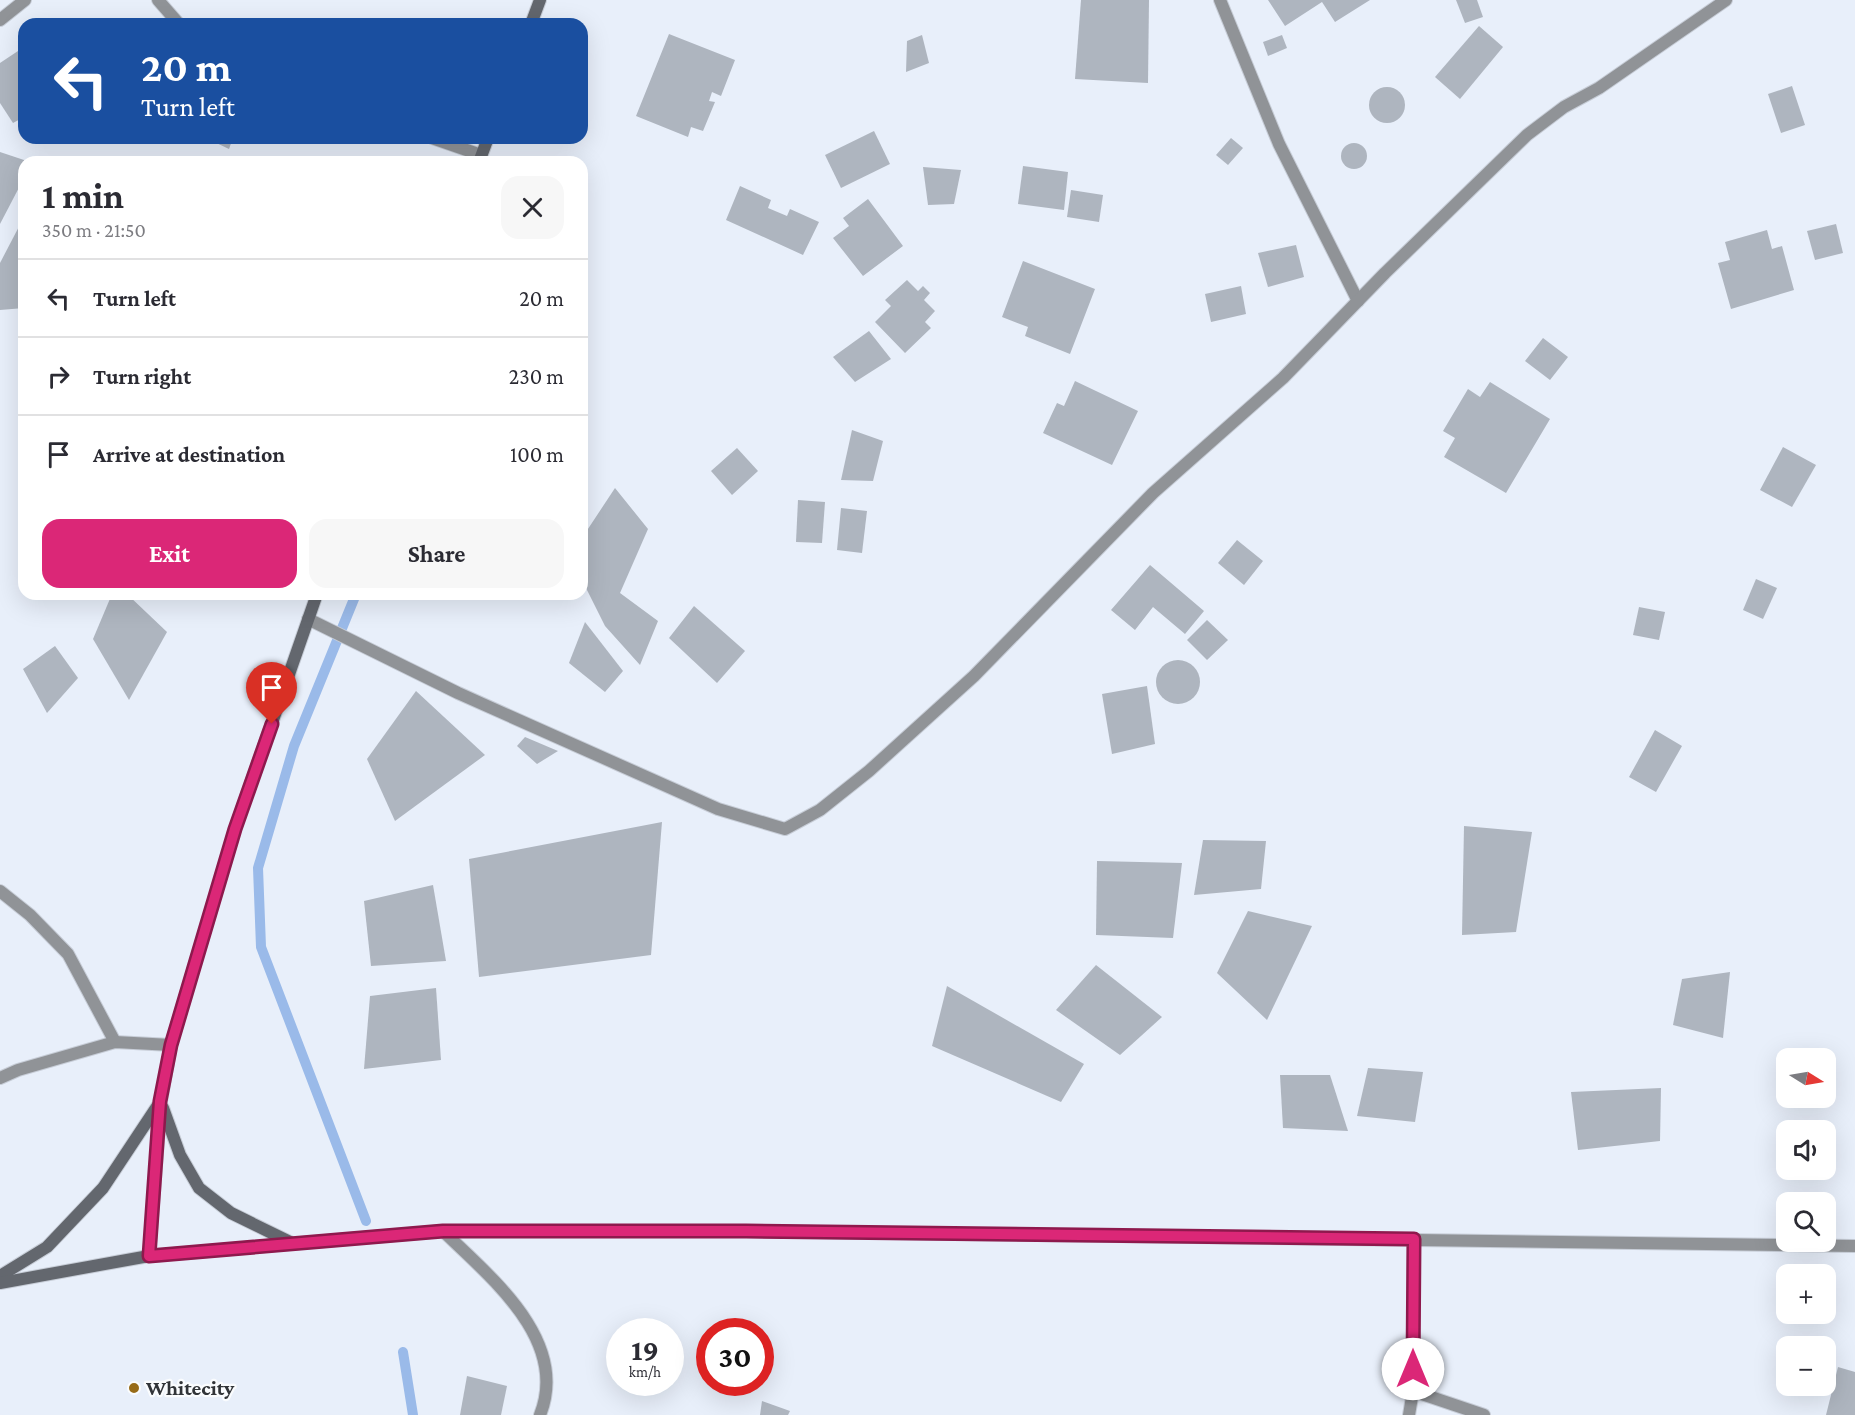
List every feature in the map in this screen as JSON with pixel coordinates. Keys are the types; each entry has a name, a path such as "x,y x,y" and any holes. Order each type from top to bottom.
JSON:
{"street":[{"path":"0,20 25,0"},
{"path":"158,0 174,18"},
{"path":"533,18 540,0"},
{"path":"1220,0 1279,144 1358,301"},
{"path":"308,619 458,693 718,809 785,829 820,810 869,771 974,676 1153,493 1283,378 1527,135 1564,107 1599,88 1726,0"},
{"path":"446,144 473,156"},
{"path":"149,1256 160,1101 171,1045 235,829 315,600"},
{"path":"0,891 30,915 68,954 115,1042"},
{"path":"0,1078 18,1070 115,1042 171,1045"},
{"path":"160,1101 180,1155 199,1188 231,1213 291,1243"},
{"path":"0,1276 47,1247 103,1188 160,1101"},
{"path":"443,1231 507,1293 538,1340 548,1377 540,1415"},
{"path":"0,1283 149,1256 443,1231 746,1231 1855,1246"},
{"path":"1409,1415 1413,1391 1414,1239"},
{"path":"1413,1391 1484,1415"}],"building":[{"path":"1081,0 1149,0 1148,83 1075,79"},
{"path":"1268,0 1370,0 1335,22 1322,2 1285,26"},
{"path":"1456,0 1477,0 1483,17 1465,23"},
{"path":"1479,26 1503,47 1460,99 1435,77"},
{"path":"669,34 735,60 721,96 712,92 709,101 715,102 703,131 691,127 688,137 636,116"},
{"path":"922,35 929,63 906,72 907,41"},
{"path":"1282,35 1287,48 1268,56 1263,42"},
{"path":"18,51 18,120 13,123 0,103 0,63"},
{"path":"1792,86 1805,125 1781,133 1768,94"},
{"path":"1387,87 1400,92 1405,105 1400,118 1387,123 1374,118 1369,105 1374,92"},
{"path":"874,131 890,164 841,188 825,155"},
{"path":"1231,138 1243,148 1228,165 1216,155"},
{"path":"1354,143 1363,147 1367,156 1363,165 1354,169 1345,165 1341,156 1345,147"},
{"path":"219,144 231,144 229,149"},
{"path":"0,152 18,158 18,190 0,224"},
{"path":"1023,166 1068,172 1064,210 1018,204"},
{"path":"923,167 961,170 954,204 928,205"},
{"path":"740,186 771,200 768,208 787,216 790,209 819,222 803,255 726,220"},
{"path":"1071,190 1103,195 1099,222 1067,217"},
{"path":"868,199 903,246 863,276 833,238 849,226 843,218"},
{"path":"1836,224 1843,253 1815,260 1807,231"},
{"path":"18,228 18,308 0,310 0,263"},
{"path":"1767,230 1772,249 1782,246 1794,290 1731,309 1718,263 1730,260 1725,242"},
{"path":"1296,245 1304,277 1268,287 1258,253"},
{"path":"1023,261 1095,289 1070,354 1025,336 1028,327 1002,317"},
{"path":"907,280 918,291 923,286 930,293 924,300 935,311 925,322 931,328 905,353 875,322 891,306 885,300"},
{"path":"1241,286 1246,314 1211,322 1205,294"},
{"path":"869,331 891,359 855,382 833,357"},
{"path":"1543,338 1568,357 1550,380 1525,361"},
{"path":"1075,381 1138,411 1112,465 1043,433 1057,403 1064,406"},
{"path":"1490,382 1550,419 1506,493 1444,457 1455,438 1443,431 1468,389 1480,397"},
{"path":"852,430 883,441 873,481 841,480"},
{"path":"1783,447 1816,465 1792,507 1760,490"},
{"path":"737,448 758,471 732,495 711,471"},
{"path":"615,488 648,529 620,593 658,621 640,665 605,626 588,592 588,529"},
{"path":"798,500 825,502 822,543 796,542"},
{"path":"841,508 867,511 862,553 837,550"},
{"path":"1237,540 1263,561 1244,585 1218,563"},
{"path":"1150,565 1204,611 1185,634 1153,607 1135,630 1111,610"},
{"path":"1756,579 1777,588 1763,619 1743,610"},
{"path":"109,600 133,600 167,632 129,700 93,639"},
{"path":"694,606 745,651 717,683 669,638"},
{"path":"1639,607 1665,612 1659,640 1633,635"},
{"path":"1207,620 1228,640 1207,660 1187,640"},
{"path":"585,622 623,671 605,692 569,663"},
{"path":"55,646 78,678 47,713 23,669"},
{"path":"1178,660 1193,667 1200,682 1193,697 1178,704 1163,697 1156,682 1163,667"},
{"path":"1147,686 1155,744 1112,754 1102,694"},
{"path":"416,691 485,755 395,821 367,759"},
{"path":"1655,730 1682,746 1656,792 1629,777"},
{"path":"525,737 558,751 537,764 517,746"},
{"path":"662,822 651,955 479,977 469,859"},
{"path":"1464,826 1532,832 1516,932 1462,935"},
{"path":"1203,840 1266,841 1261,889 1194,895"},
{"path":"1097,861 1182,863 1173,938 1096,935"},
{"path":"433,885 446,961 371,966 364,901"},
{"path":"1248,911 1312,926 1267,1020 1217,973"},
{"path":"1096,965 1162,1017 1120,1055 1056,1010"},
{"path":"1730,972 1723,1038 1673,1025 1682,979"},
{"path":"947,986 1084,1064 1061,1102 932,1046"},
{"path":"436,988 441,1060 364,1069 370,996"},
{"path":"1368,1068 1423,1072 1415,1122 1357,1116"},
{"path":"1280,1075 1330,1075 1348,1131 1283,1128"},
{"path":"1661,1088 1660,1141 1578,1150 1571,1092"},
{"path":"1838,1367 1855,1372 1855,1415 1826,1415 1831,1396 1836,1396"},
{"path":"467,1376 507,1386 501,1415 460,1415"},
{"path":"762,1401 790,1411 788,1415 760,1415"}],"waterway":[{"path":"354,600 294,746 258,868 261,947 366,1221"},
{"path":"403,1352 413,1415"}],"place":[{"name":"Whitecity","path":"134,1388"}],"route":[{"path":"272,724 235,829 171,1045 160,1101 149,1256 443,1231 746,1231 1414,1239 1413,1369"}]}
